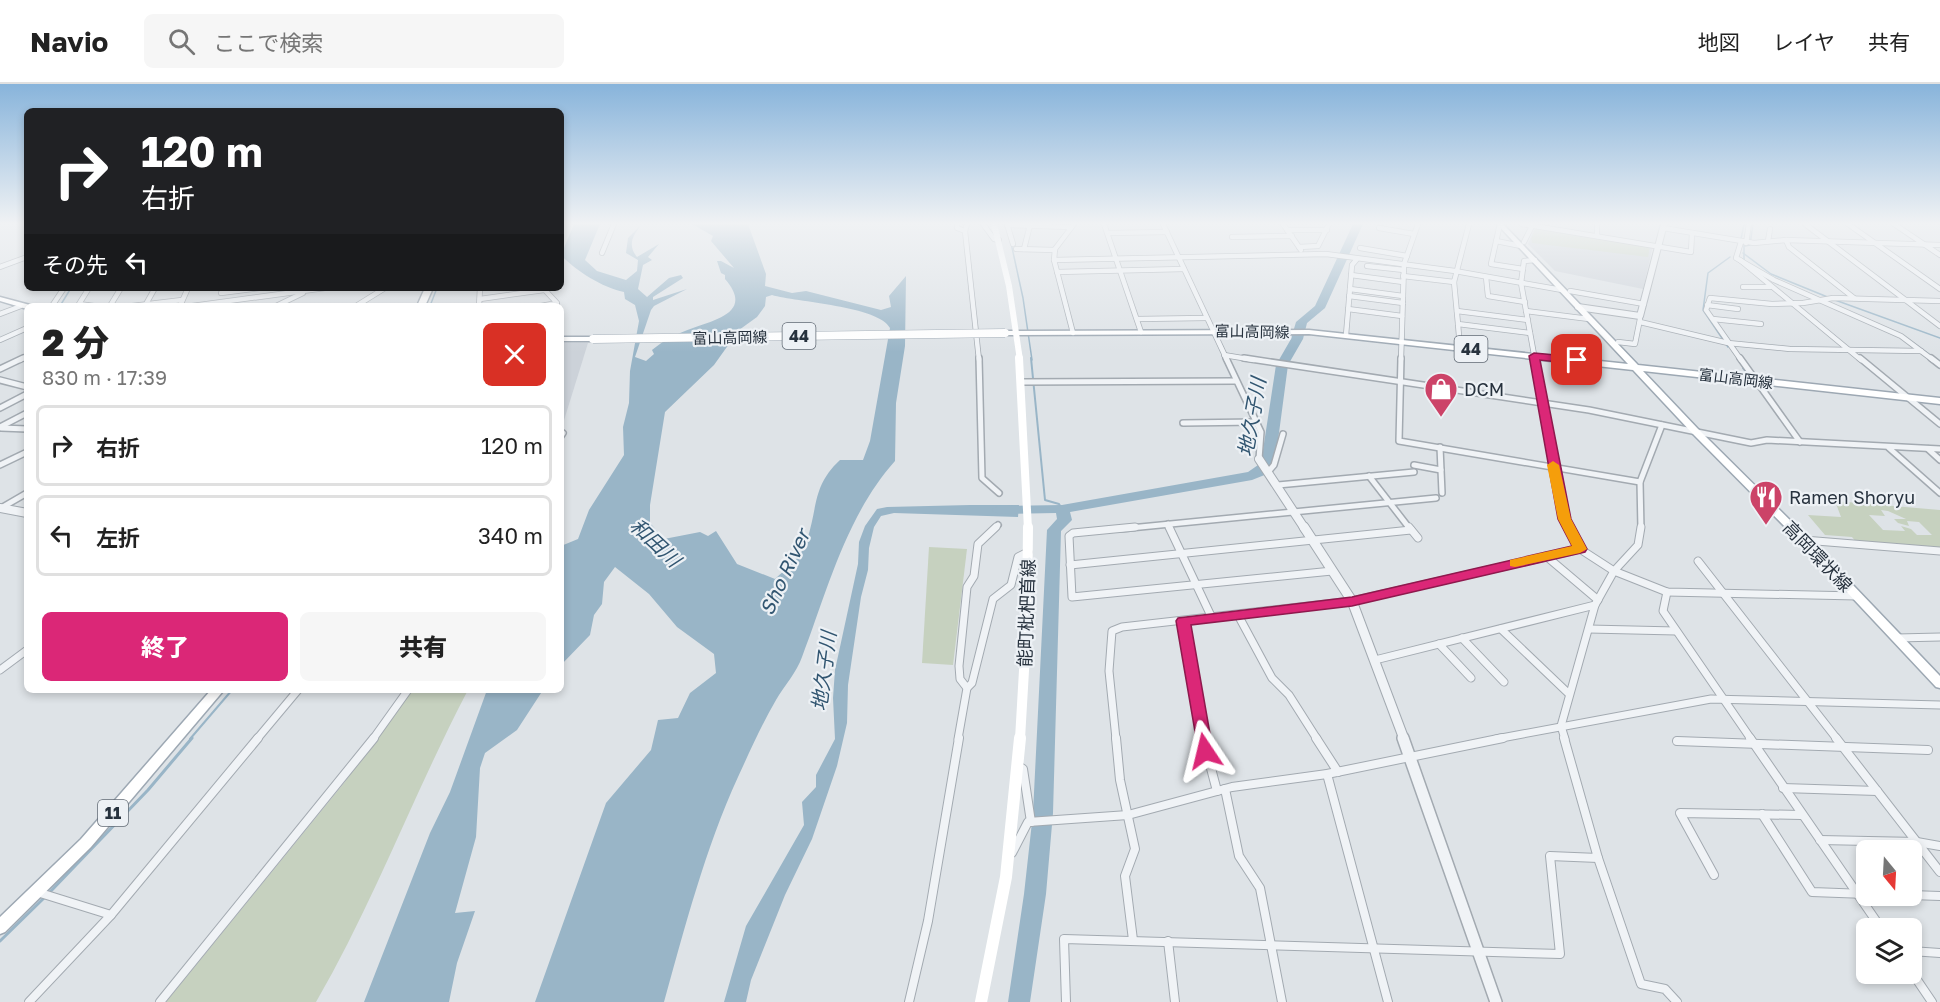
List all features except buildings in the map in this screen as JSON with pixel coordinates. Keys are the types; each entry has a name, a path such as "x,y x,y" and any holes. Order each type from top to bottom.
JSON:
{"main road":[{"name":"能町枇杷首線","path":"981,1002 1008,861 1017,766 1029,551 1022,382 1024,333 1007,267"},
{"name":"高岡環状線","path":"1542,267 1566,290"},
{"name":"高岡環状線","path":"1544,267 1581,307 1618,342 1696,432 1804,540 1940,684"},
{"path":"0,299 24,306"},
{"name":"高岡環状線","path":"1581,307 1589,320 1633,366"},
{"name":"富山高岡線","path":"564,339 1288,331 1346,335 1633,366 1645,372 1756,380 1940,401"},
{"name":"11","path":"0,927 107,820 215,693"}],"street":[{"path":"969,267 984,407 982,478 999,493"},
{"path":"1056,267 1072,333"},
{"path":"1119,267 1141,332"},
{"path":"1346,335 1352,267"},
{"path":"1370,267 1404,276"},
{"path":"1404,267 1400,441 1640,482"},
{"path":"1425,267 1644,304"},
{"path":"1456,267 1454,282 1460,348"},
{"path":"1509,267 1523,269 1521,283 1553,466 1564,519 1580,549 1614,571 1667,592 1857,596"},
{"path":"1618,342 1635,344 1654,267"},
{"path":"1748,267 1940,424"},
{"path":"1752,267 1774,280 1826,300 1901,336 1937,360 1940,365"},
{"path":"1814,267 1855,298"},
{"path":"1863,267 1940,326"},
{"path":"1908,267 1940,289"},
{"path":"1057,272 1184,269 1261,432 1259,459 1278,484 1352,602 1410,756 1496,1002"},
{"path":"1351,275 1404,276 1454,282"},
{"path":"1486,277 1488,296 1525,302"},
{"path":"1743,287 1770,287"},
{"path":"1350,289 1403,296"},
{"path":"181,303 186,291"},
{"path":"216,303 222,291"},
{"path":"216,303 307,291"},
{"path":"282,303 307,291"},
{"path":"361,303 380,291"},
{"path":"479,303 480,291"},
{"path":"480,299 531,291"},
{"path":"546,291 557,303"},
{"path":"1349,296 1402,303"},
{"path":"1800,442 1726,342 1706,310 1710,297 1788,302 1855,298 1940,301"},
{"path":"240,303 247,299"},
{"path":"155,303 182,300"},
{"path":"1707,305 1738,309"},
{"path":"0,314 24,306"},
{"path":"1581,307 1640,319 1726,342 1790,349 1921,351"},
{"path":"1348,309 1402,316"},
{"path":"1457,310 1528,320"},
{"path":"1526,312 1589,320"},
{"path":"1137,319 1206,318"},
{"path":"1713,319 1761,324"},
{"path":"1458,324 1530,333"},
{"path":"0,340 24,329"},
{"path":"1224,355 1543,403 1751,443 1767,440 1940,449"},
{"path":"0,369 24,357"},
{"path":"0,380 24,386"},
{"path":"1022,382 1236,381"},
{"path":"0,408 24,396"},
{"path":"0,428 24,415"},
{"path":"1183,423 1256,422"},
{"path":"1662,425 1640,482 1641,536 1638,545 1614,571 1597,603 1568,693 1561,726 1598,858 1641,984 1665,989 1677,1002"},
{"path":"0,428 24,429"},
{"path":"1267,471 1274,465 1283,434"},
{"path":"1332,571 1072,597 1069,536 1073,533 1439,496 1440,447"},
{"path":"1889,448 1940,493"},
{"path":"1927,449 1940,460"},
{"path":"0,465 24,453"},
{"path":"1278,484 1370,476 1414,469 1441,470"},
{"path":"1370,476 1418,538"},
{"path":"1,509 24,495"},
{"path":"1,509 24,513"},
{"path":"1168,524 1212,618"},
{"path":"967,688 960,679 959,666 967,587 974,576 978,544 998,525"},
{"path":"1070,565 1411,530"},
{"path":"1804,540 1940,551"},
{"path":"1133,940 1125,876 1135,849 1120,780 1109,671 1112,631 1122,627 1352,602 1580,549"},
{"path":"909,1002 928,921 967,688 972,682 993,599 1011,585 1018,557 1029,551"},
{"path":"1546,556 1597,603"},
{"path":"1698,561 1915,840"},
{"path":"1667,592 1663,611 1801,815 1856,885"},
{"path":"1375,660 1597,603"},
{"path":"1238,615 1272,678 1289,695 1338,771"},
{"path":"1183,621 1205,751 1221,790 1239,856 1260,888 1282,1002"},
{"path":"1501,629 1568,693"},
{"path":"1589,629 1676,631"},
{"path":"1897,638 1940,637"},
{"path":"1462,638 1504,682"},
{"path":"1439,644 1471,678"},
{"path":"0,670 24,652"},
{"path":"29,1002 111,915 296,693"},
{"path":"160,1002 356,764 406,693"},
{"path":"1031,822 1128,815 1221,790 1327,774 1561,726 1722,699 1940,705"},
{"path":"1677,741 1928,750"},
{"path":"1008,861 1031,822 1023,769 1017,766"},
{"path":"1327,774 1388,1002"},
{"path":"1784,788 1877,790"},
{"path":"1714,876 1680,813 1801,815"},
{"path":"1762,814 1812,892 1856,893"},
{"path":"1820,840 1856,841"},
{"path":"1922,843 1940,846"},
{"path":"1922,849 1940,872"},
{"path":"1066,1002 1064,939 1560,954 1550,856 1598,858"},
{"path":"37,892 111,915"},
{"path":"1922,895 1940,896"},
{"path":"1168,941 1175,1002"},
{"path":"1922,952 1940,953"},
{"path":"1920,984 1932,1002"}],"shaded area":[{"path":"1551,267 1648,267 1643,289 1555,271"},
{"path":"564,343 588,343 564,420"}],"green space":[{"path":"1835,501 1940,510 1940,550 1857,543 1852,537 1825,535 1808,515 1841,517","holes":["1881,510 1906,519 1894,519 1898,523 1909,526 1907,521 1919,522 1932,535 1917,535 1911,529 1901,526 1905,531 1883,530 1869,515 1885,516"]},
{"path":"929,547 967,549 953,665 922,663"},
{"path":"409,693 466,693 357,926 316,1002 166,1002 344,783"}],"water":[{"path":"574,267 592,267 597,271 626,280 637,271 637,267 643,267 638,289 647,297 669,278 681,275 683,278 653,297 653,300 687,289 654,306 651,310 635,357 646,361 654,354 652,350 666,340 721,317 734,306 733,290 719,267 763,267 766,274 765,286 792,293 806,291 881,310 891,307 889,296 906,276 905,346 896,403 895,461 863,505 851,529 800,663 766,718 726,804 696,888 664,1002 535,1002 606,803 651,750 658,720 678,718 690,693 716,673 714,654 677,627 649,594 615,567 604,582 602,604 594,615 590,635 564,662 564,545 578,539 589,510 624,455 623,427 629,403 630,371 639,321 635,305 625,299 624,292 590,278","holes":["772,295 836,306 870,315 883,321 890,328 870,441 863,460 840,460 825,479 817,497 802,552 775,579 737,564 716,531 708,536 700,532 664,539 650,523 650,505 665,412 714,365 739,330 757,317 765,306 766,297"]},
{"path":"1019,505 1018,517 894,513 881,516 874,527 848,685 847,723 837,766 812,839 785,895 751,980 746,1002 724,1002 746,926 804,825 802,802 816,787 816,775 835,739 833,698 835,670 858,564 859,542 865,526 877,509 887,507"},
{"path":"486,693 541,693 517,730 485,753 480,768 476,837 455,913 475,911 457,963 449,1002 364,1002 430,833 450,792"}],"waterway":[{"path":"1016,267 1032,360"},
{"name":"地久子川","path":"1062,509 1252,476 1262,471 1268,463 1282,365 1297,339 1302,322 1320,308 1339,267"},
{"path":"1716,267 1708,273 1703,310 1728,347"},
{"path":"1761,267 1771,274 1830,298"},
{"path":"62,303 69,291"},
{"path":"431,303 436,291"},
{"path":"1835,300 1940,338"},
{"path":"1908,339 1933,357"},
{"path":"1031,358 1045,500 1059,504 1062,509"},
{"path":"1743,368 1749,375"},
{"name":"地久子川","path":"998,510 1062,509"},
{"name":"地久子川","path":"1019,1002 1035,894 1043,813 1054,530 1065,520 1062,509"},
{"path":"190,739 229,693"},
{"path":"49,893 148,790 192,738"},
{"path":"0,941 45,897"}],"slow traffic":[{"path":"1515,563 1580,549 1564,519 1553,465"}],"place":[{"name":"DCM","path":"1441,418"},
{"name":"Ramen Shoryu","path":"1766,526"}],"route":[{"path":"1205,751 1183,621 1352,602 1580,549 1564,519 1534,356 1577,360"}],"water label":[{"name":"和田川","path":"656,542"},
{"name":"Sho River","path":"784,572"}]}
